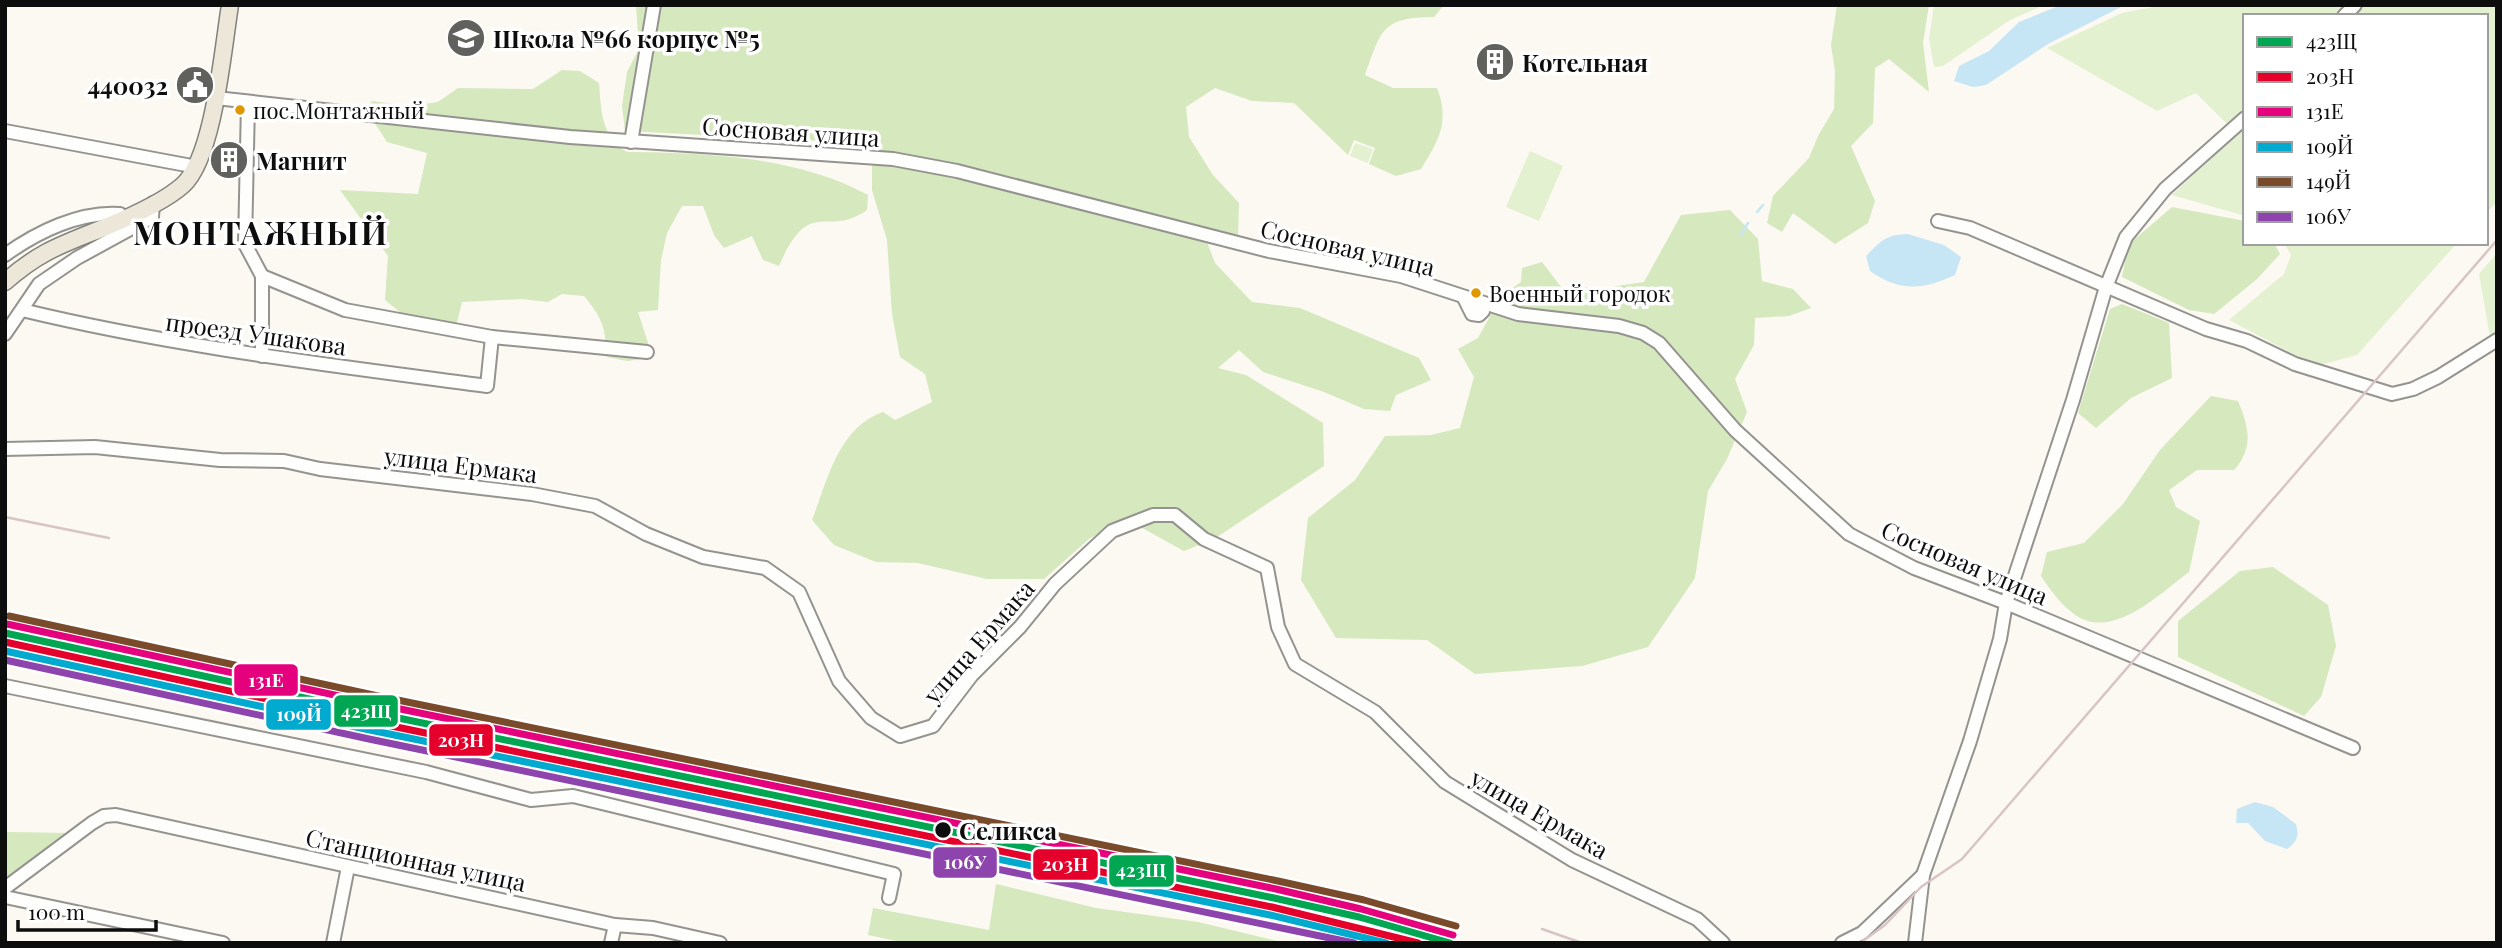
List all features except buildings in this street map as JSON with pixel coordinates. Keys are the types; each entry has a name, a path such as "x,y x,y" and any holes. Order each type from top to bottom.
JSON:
{"main road":[{"path":"5,282 46,250 108,226 183,185 197,167 216,98 230,5"}],"street":[{"path":"631,142 654,5"},
{"name":"Сосновая улица","path":"216,98 631,142 893,159 933,166 1269,251 1401,276 1464,298 1472,314 1479,315 1483,311 1479,303 1518,314 1619,327 1643,333 1659,344 1735,430 1849,534 1914,568 2006,603 2353,748"},
{"path":"248,103 245,244 262,276 262,356"},
{"path":"1914,943 1923,875 1970,741 2000,639 2006,603 2070,411 2106,287 2126,237 2157,199 2243,120"},
{"path":"5,131 197,167"},
{"path":"5,334 39,284 77,258 152,218 153,203"},
{"path":"5,255 27,240 74,220 102,214 122,216 108,226"},
{"path":"1938,221 1970,228 2206,329 2247,341 2295,364 2392,394 2413,389 2438,377 2497,340"},
{"path":"77,258 93,244 93,239 81,235"},
{"name":"проезд Ушакова","path":"262,276 345,310 492,337 647,352"},
{"name":"проезд Ушакова","path":"22,310 103,330 262,356 487,386 492,337"},
{"name":"улица Ермака","path":"5,449 95,447 220,460 284,461 320,469 532,494 595,506 646,534 703,556 765,568 799,592 839,681 872,718 900,736 933,726 972,675 1020,627 1055,584 1112,531 1153,515 1175,515 1204,539 1267,568 1278,627 1295,664 1375,712 1446,782 1572,860 1697,919 1723,943"},
{"path":"5,687 426,772 531,800 573,796 894,874 889,898"},
{"name":"Станционная улица","path":"5,888 104,816 135,818 615,925 653,928 720,943"},
{"path":"333,943 348,867"},
{"path":"1842,943 1862,933 1923,875"},
{"path":"5,897 223,943"},
{"path":"611,943 615,925"}],"green space":[{"path":"636,5 1444,5 1434,17 1403,20 1386,30 1375,47 1365,75 1393,88 1437,88 1443,111 1441,130 1421,169 1396,176 1369,164 1375,148 1354,140 1348,155 1294,103 1252,101 1215,88 1186,107 1189,137 1213,175 1239,203 1238,235 1207,242 1215,263 1252,302 1300,308 1419,358 1431,380 1396,395 1390,411 1364,409 1324,392 1263,372 1239,350 1218,368 1246,375 1323,423 1324,466 1214,539 1184,551 1126,519 1089,539 1044,579 987,579 918,563 876,562 834,545 812,520 830,472 845,442 855,430 883,412 895,420 932,402 925,374 900,357 892,314 887,240 872,190 872,156 864,143 625,131 622,106 627,72 639,49"},
{"path":"1837,5 1929,5 1923,43 1929,92 1889,59 1875,68 1873,123 1851,146 1875,201 1868,223 1835,244 1793,213 1782,232 1767,223 1773,196 1809,158 1834,109 1835,71 1831,45"},
{"path":"1934,5 2044,5 2010,20 1943,66 1934,67 1929,39"},
{"path":"2164,5 2348,5 2340,14 2243,14 2243,110 2228,125 2196,93 2157,111 2047,48 2122,13"},
{"path":"2364,5 2497,5 2497,202 2488,211 2488,14 2355,14"},
{"path":"562,70 580,71 599,83 607,131 618,146 627,152 750,159 811,172 868,195 867,210 853,218 810,224 800,231 790,244 779,266 763,260 752,236 724,248 714,235 703,206 682,206 667,233 661,260 658,310 638,312 651,352 649,358 627,361 607,357 602,325 584,296 562,294 548,302 522,299 462,302 456,326 406,317 385,300 388,256 340,190 418,194 427,153 387,142 365,108 372,101 412,106 438,102 458,88 533,89"},
{"path":"2243,128 2243,215 2172,195"},
{"path":"1355,143 1373,149 1368,163 1350,156"},
{"path":"1530,151 1563,166 1539,221 1506,207"},
{"path":"2172,207 2243,221 2243,245 2275,245 2280,254 2257,279 2214,314 2189,310 2122,277 2128,245"},
{"path":"1730,210 1758,239 1762,281 1793,289 1811,308 1789,316 1755,318 1754,345 1735,379 1747,412 1727,459 1708,491 1695,578 1648,647 1582,666 1475,674 1427,640 1336,638 1301,580 1308,518 1355,480 1385,436 1431,435 1460,428 1474,377 1458,349 1478,338 1501,296 1521,282 1522,268 1542,262 1561,287 1610,287 1644,282 1681,215"},
{"path":"2285,245 2455,245 2357,355 2316,366 2229,320 2284,274 2291,255"},
{"path":"2497,253 2497,334 2490,337 2479,274"},
{"path":"2122,304 2169,323 2172,378 2131,398 2096,428 2078,413 2110,309"},
{"path":"2211,396 2238,401 2247,428 2247,445 2245,454 2234,470 2197,470 2169,490 2176,507 2200,521 2189,572 2142,607 2115,620 2101,623 2088,621 2074,614 2041,576 2047,552 2084,543 2123,504 2160,450"},
{"path":"2273,567 2328,605 2336,646 2321,697 2304,716 2178,657 2178,621 2240,571"},
{"path":"5,832 69,833 5,884"},
{"path":"996,884 1096,908 1198,922 1286,943 906,943 868,935 873,908 989,930"}],"water":[{"path":"2061,5 2125,5 2048,44 1986,85 1973,87 1954,81 1959,66 1989,51 2019,22"},
{"path":"1908,234 1944,245 1961,257 1955,275 1932,284 1912,286 1891,283 1870,271 1866,256 1876,246 1889,237"},
{"path":"2255,802 2273,807 2296,824 2297,838 2287,849 2265,841 2248,823 2236,823 2237,809"}],"waterway":[{"path":"1757,212 1763,205"},
{"path":"1741,234 1748,223"}],"railway":[{"path":"1860,943 1885,925 1921,887 1962,859 2497,240"},
{"path":"5,517 109,538"},
{"path":"5,643 52,650"},
{"path":"1542,929 1582,943"}],"transit line":[{"name":"149Й","path":"9,616 378,696 1278,881 1364,900 1456,926"},
{"name":"131Е","path":"7,624 376,704 1276,889 1453,935"},
{"name":"423Щ","path":"5,633 374,713 1274,898 1359,917 1450,943"},
{"name":"203Н","path":"5,642 372,722 1272,907 1418,943"},
{"name":"109Й","path":"5,651 370,730 1270,915 1386,943"},
{"name":"106У","path":"5,660 369,739 1354,943"}],"place":[{"name":"Школа №66 корпус №5","path":"466,38"},
{"name":"Котельная","path":"1495,62"},
{"name":"440032","path":"195,85"},
{"name":"пос.Монтажный","path":"240,110"},
{"name":"Магнит","path":"229,160"},
{"name":"Военный городок","path":"1476,293"},
{"name":"Селикса","path":"943,830"}],"district":[{"name":"МОНТАЖНЫЙ","path":"261,231"}]}
